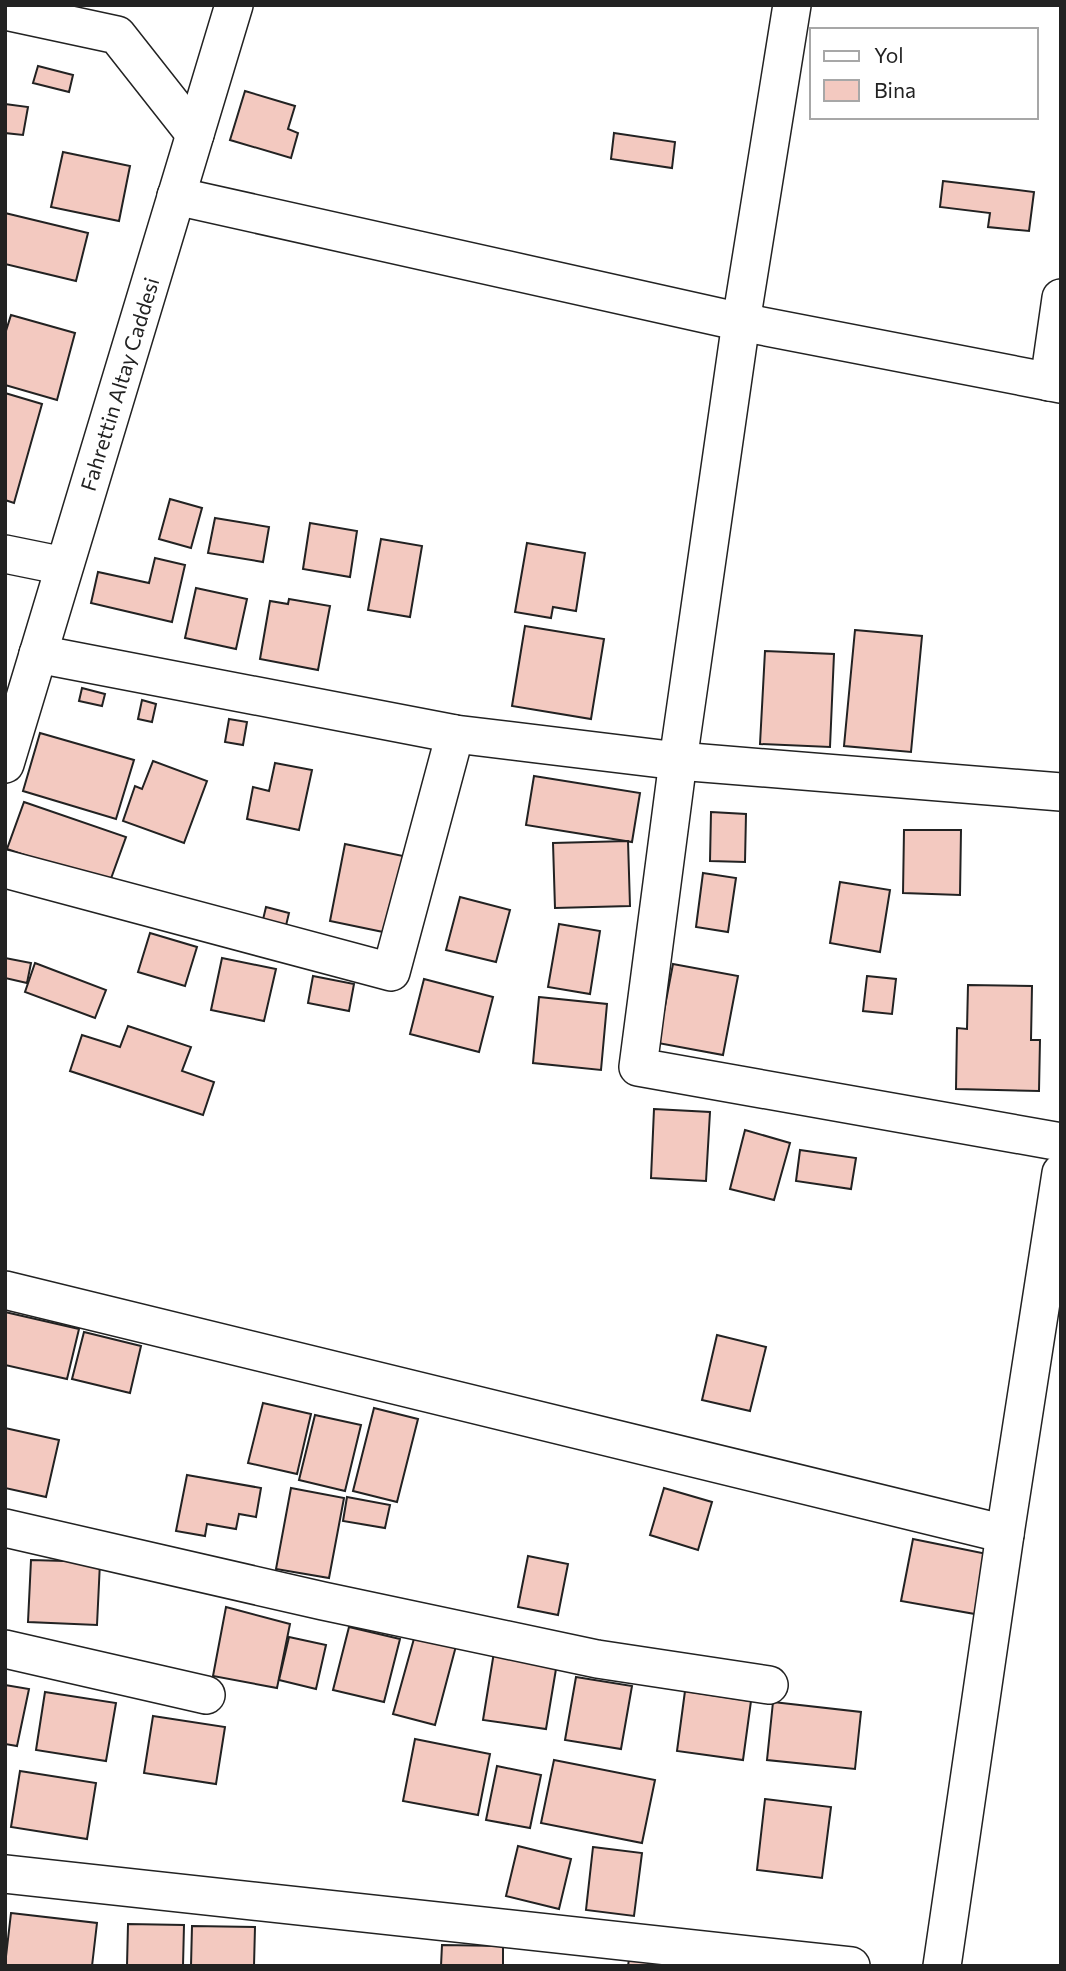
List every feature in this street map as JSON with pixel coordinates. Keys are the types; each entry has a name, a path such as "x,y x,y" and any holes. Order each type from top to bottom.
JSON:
{"street":[{"name":"Fahrettin Altay Caddesi","path":"5,764 234,5"},
{"path":"792,5 741,322 678,761 638,1067 1061,1142"},
{"path":"5,11 117,35 195,134"},
{"path":"176,196 741,322 1055,383 1061,298"},
{"path":"5,554 64,566"},
{"path":"38,654 455,734 678,761 1061,792"},
{"path":"5,870 391,972 455,734"},
{"path":"942,1966 1061,1173"},
{"path":"5,1290 1005,1534"},
{"path":"5,1528 323,1601 583,1656 769,1685"},
{"path":"5,1649 206,1695"},
{"path":"5,1874 851,1966"}],"building":[{"path":"38,66 73,75 69,92 33,83"},
{"path":"245,91 295,106 288,129 298,133 291,158 230,140"},
{"path":"5,104 28,107 23,135 5,133"},
{"path":"614,133 675,142 672,168 611,159"},
{"path":"63,152 130,166 119,221 51,207"},
{"path":"943,181 1034,192 1029,231 988,227 990,213 940,207"},
{"path":"5,213 88,233 76,281 5,264"},
{"path":"11,315 75,333 57,400 5,385 5,334"},
{"path":"5,393 42,404 14,503 5,500"},
{"path":"170,499 202,508 191,548 159,539"},
{"path":"215,518 269,527 263,562 208,553"},
{"path":"310,523 357,531 350,577 303,569"},
{"path":"381,539 422,546 410,617 368,610"},
{"path":"527,543 585,553 576,611 553,607 551,618 515,612"},
{"path":"155,558 185,565 172,622 91,603 98,572 149,583"},
{"path":"196,588 247,599 236,649 185,638"},
{"path":"289,599 330,606 318,670 260,659 270,601 288,604"},
{"path":"525,626 604,639 591,719 512,706"},
{"path":"855,630 922,636 911,752 844,746"},
{"path":"765,651 834,654 830,747 760,744"},
{"path":"82,688 105,694 102,706 79,701"},
{"path":"142,700 156,704 152,722 138,719"},
{"path":"229,719 247,722 243,745 225,742"},
{"path":"40,733 134,760 116,819 23,791"},
{"path":"153,761 207,781 184,843 123,821 135,786 142,789"},
{"path":"275,763 312,770 299,830 247,819 253,787 269,791"},
{"path":"534,776 640,793 632,842 526,825"},
{"path":"24,802 126,837 109,884 7,849"},
{"path":"711,812 746,814 745,862 710,861"},
{"path":"904,830 961,830 960,895 903,893"},
{"path":"628,841 630,906 555,908 553,843"},
{"path":"345,844 403,856 388,933 330,921"},
{"path":"703,873 736,878 728,932 696,927"},
{"path":"840,882 890,890 880,952 830,943"},
{"path":"460,897 510,910 496,962 446,950"},
{"path":"266,907 289,913 282,942 259,936"},
{"path":"559,924 600,931 590,994 548,987"},
{"path":"150,933 197,947 185,986 138,972"},
{"path":"5,958 31,963 27,983 5,978"},
{"path":"222,958 276,969 264,1021 211,1010"},
{"path":"35,963 106,990 95,1018 25,992"},
{"path":"673,964 738,976 723,1055 658,1043"},
{"path":"313,976 354,984 349,1011 308,1003"},
{"path":"867,976 896,979 892,1014 863,1011"},
{"path":"424,979 493,997 479,1052 410,1034"},
{"path":"968,985 1032,986 1031,1040 1040,1040 1039,1091 956,1089 957,1028 967,1029"},
{"path":"539,997 607,1004 601,1070 533,1063"},
{"path":"128,1026 191,1047 182,1071 214,1082 203,1115 70,1071 82,1035 120,1047"},
{"path":"654,1109 710,1112 706,1181 651,1178"},
{"path":"745,1130 790,1143 774,1200 730,1189"},
{"path":"800,1150 856,1158 851,1189 796,1181"},
{"path":"5,1312 79,1329 67,1379 5,1365"},
{"path":"84,1332 141,1346 130,1393 72,1379"},
{"path":"717,1335 766,1347 750,1411 702,1400"},
{"path":"263,1403 311,1414 297,1474 248,1463"},
{"path":"374,1408 418,1419 397,1502 353,1491"},
{"path":"315,1415 361,1425 345,1491 299,1480"},
{"path":"5,1428 59,1440 46,1497 5,1488"},
{"path":"187,1475 261,1488 256,1517 239,1514 236,1529 207,1524 205,1536 176,1531"},
{"path":"291,1488 344,1498 329,1578 276,1569"},
{"path":"664,1488 712,1502 698,1550 650,1535"},
{"path":"347,1497 390,1505 385,1528 343,1521"},
{"path":"913,1539 987,1554 975,1614 901,1601"},
{"path":"528,1556 568,1564 558,1615 518,1607"},
{"path":"31,1560 100,1562 97,1625 28,1622"},
{"path":"226,1607 290,1624 277,1688 213,1676"},
{"path":"349,1627 400,1639 384,1702 333,1690"},
{"path":"415,1635 456,1646 435,1725 393,1714"},
{"path":"289,1637 326,1645 316,1689 279,1680"},
{"path":"494,1652 557,1663 546,1729 483,1720"},
{"path":"576,1677 632,1686 621,1749 565,1740"},
{"path":"5,1685 29,1689 17,1746 5,1744"},
{"path":"685,1691 751,1701 743,1760 677,1751"},
{"path":"45,1692 116,1703 106,1761 36,1750"},
{"path":"773,1702 861,1712 855,1769 767,1760"},
{"path":"153,1716 225,1727 216,1784 144,1773"},
{"path":"415,1739 490,1754 478,1815 403,1801"},
{"path":"554,1760 655,1780 642,1843 541,1823"},
{"path":"497,1766 541,1775 530,1828 486,1820"},
{"path":"20,1771 96,1783 87,1839 11,1827"},
{"path":"765,1799 831,1807 822,1878 757,1870"},
{"path":"518,1846 571,1859 559,1909 506,1896"},
{"path":"593,1847 642,1853 634,1916 586,1910"},
{"path":"11,1913 97,1923 92,1966 5,1965"},
{"path":"128,1924 184,1925 183,1966 127,1966"},
{"path":"192,1926 255,1927 254,1966 191,1966"},
{"path":"442,1945 503,1946 503,1966 441,1966"},
{"path":"629,1959 708,1966 628,1966"}]}
